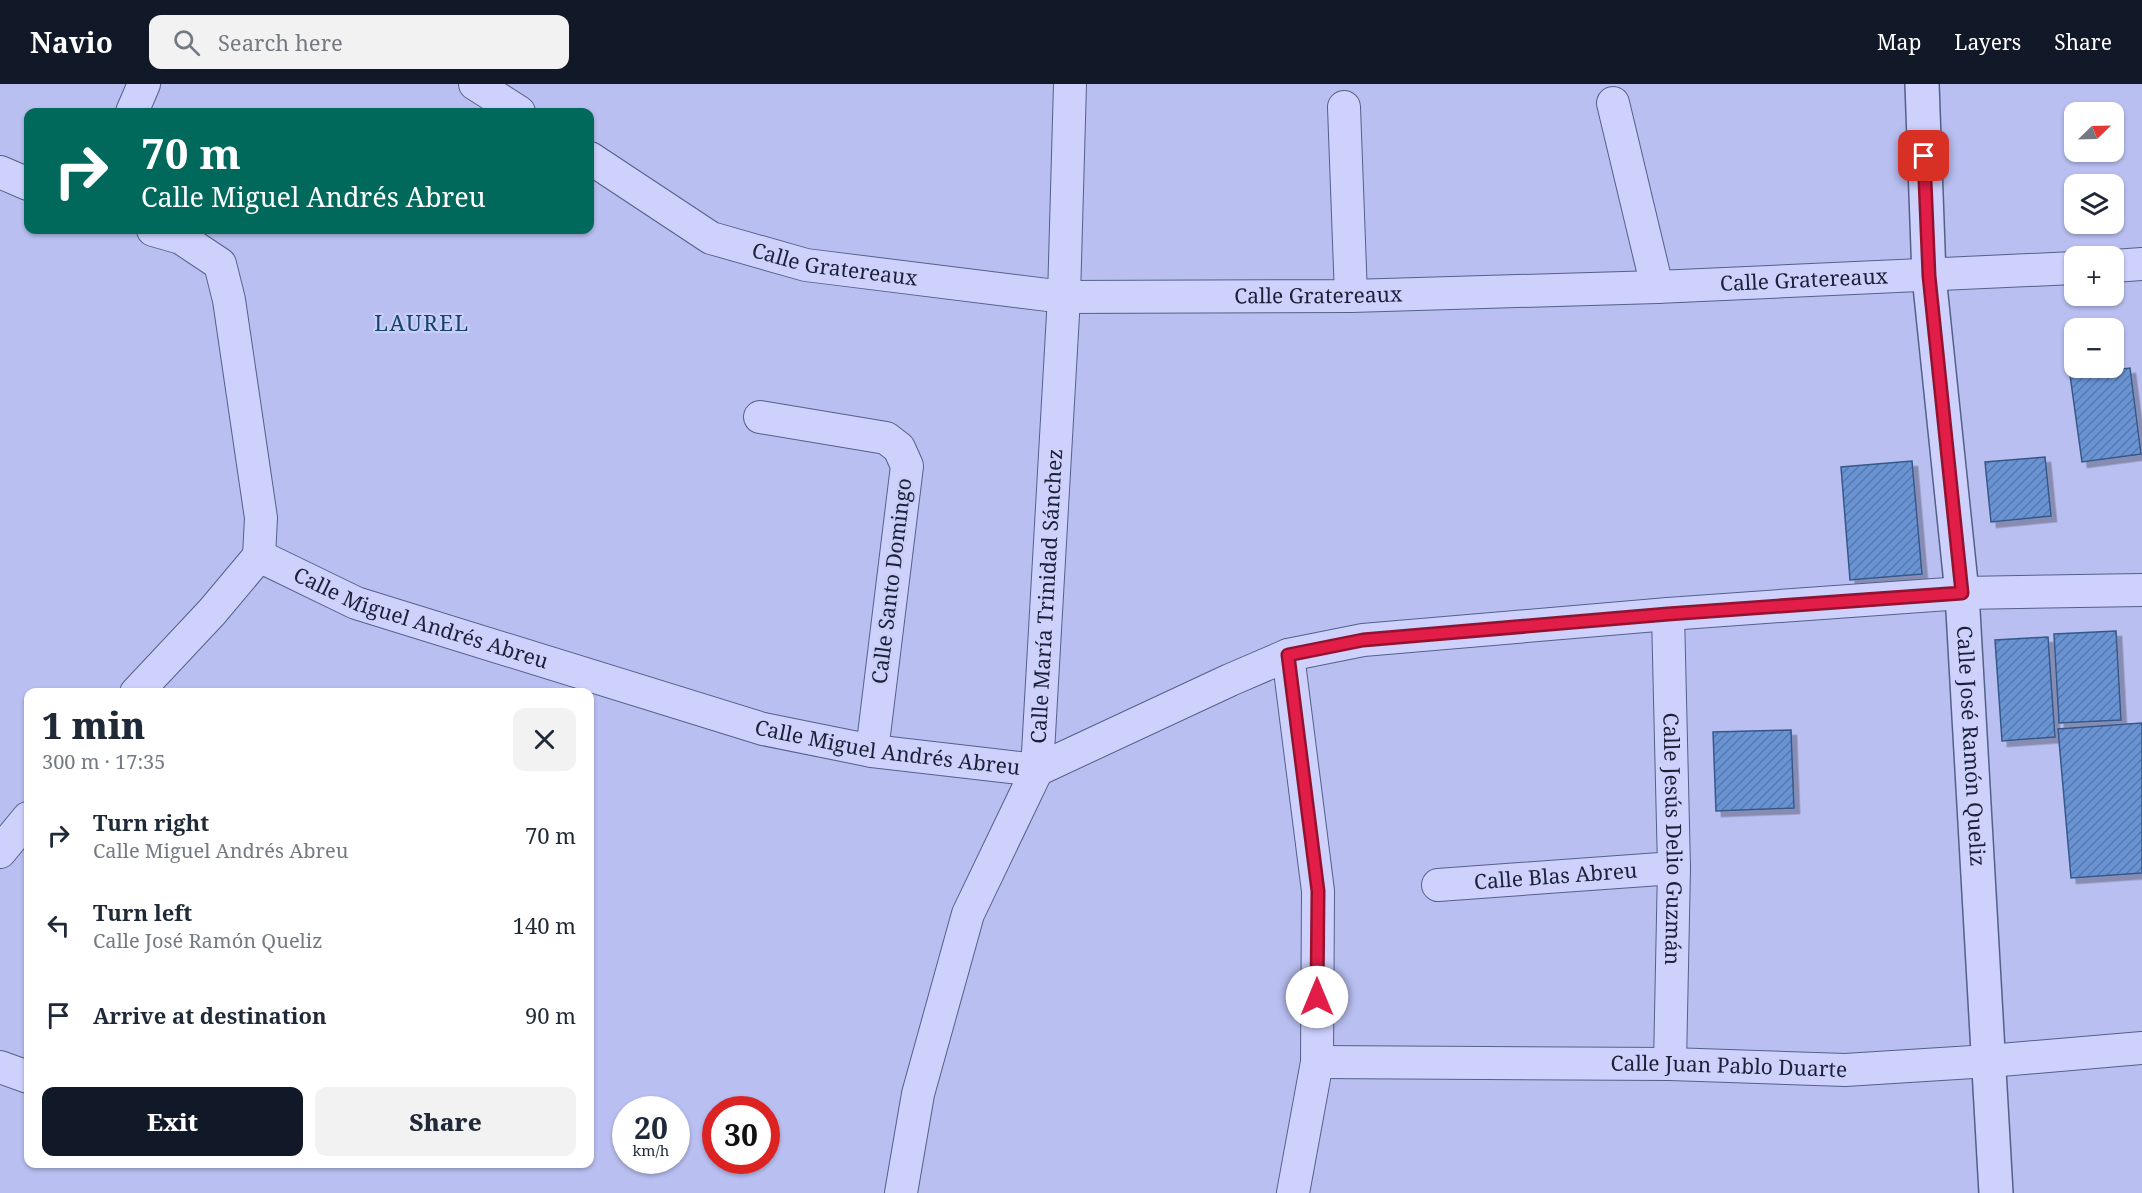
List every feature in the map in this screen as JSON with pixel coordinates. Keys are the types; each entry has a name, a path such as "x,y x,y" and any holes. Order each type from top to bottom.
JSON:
{"street":[{"path":"134,108 144,84"},
{"path":"475,84 513,108"},
{"name":"Calle María Trinidad Sánchez","path":"901,1193 918,1094 968,914 1037,770 1064,297 1070,84"},
{"name":"Calle José Ramón Queliz","path":"1922,84 1929,276 1962,593 1996,1193"},
{"path":"1613,103 1658,286"},
{"path":"1344,106 1351,296"},
{"name":"Calle Gratereaux","path":"594,161 711,238 806,265 1064,297 1351,296 1929,276 2064,269"},
{"path":"0,172 24,182"},
{"path":"141,688 212,612 259,556 261,518 230,300 220,264 181,238 167,234"},
{"path":"2124,265 2142,264"},
{"name":"Calle Santo Domingo","path":"760,417 885,438 899,448 906,466 872,752"},
{"name":"Calle Miguel Andrés Abreu","path":"259,556 356,603 763,729 872,752 1037,770 1288,655 1363,640 1668,614 1962,593 2142,590"},
{"name":"Calle Jesús Delio Guzmán","path":"1668,614 1674,868 1670,1064"},
{"path":"1288,655 1318,891 1317,1062 1293,1193"},
{"path":"0,852 24,823"},
{"name":"Calle Blas Abreu","path":"1438,885 1674,868"},
{"name":"Calle Juan Pablo Duarte","path":"1317,1062 1670,1064 1845,1070 2142,1048"},
{"path":"0,1067 24,1076"}],"building":[{"path":"2130,368 2141,454 2082,462 2070,378 2124,378 2124,369"},
{"path":"2045,457 2051,516 1991,522 1985,462"},
{"path":"1912,461 1922,574 1850,580 1841,467"},
{"path":"2116,631 2121,720 2059,723 2054,634"},
{"path":"2048,637 2055,737 2002,741 1995,640"},
{"path":"2142,723 2142,873 2071,878 2058,729"},
{"path":"1791,730 1794,808 1716,811 1713,732"}],"district":[{"name":"LAUREL","path":"422,323"}],"route":[{"path":"1317,997 1318,891 1288,655 1363,640 1668,614 1962,593 1929,276 1924,156"}]}
